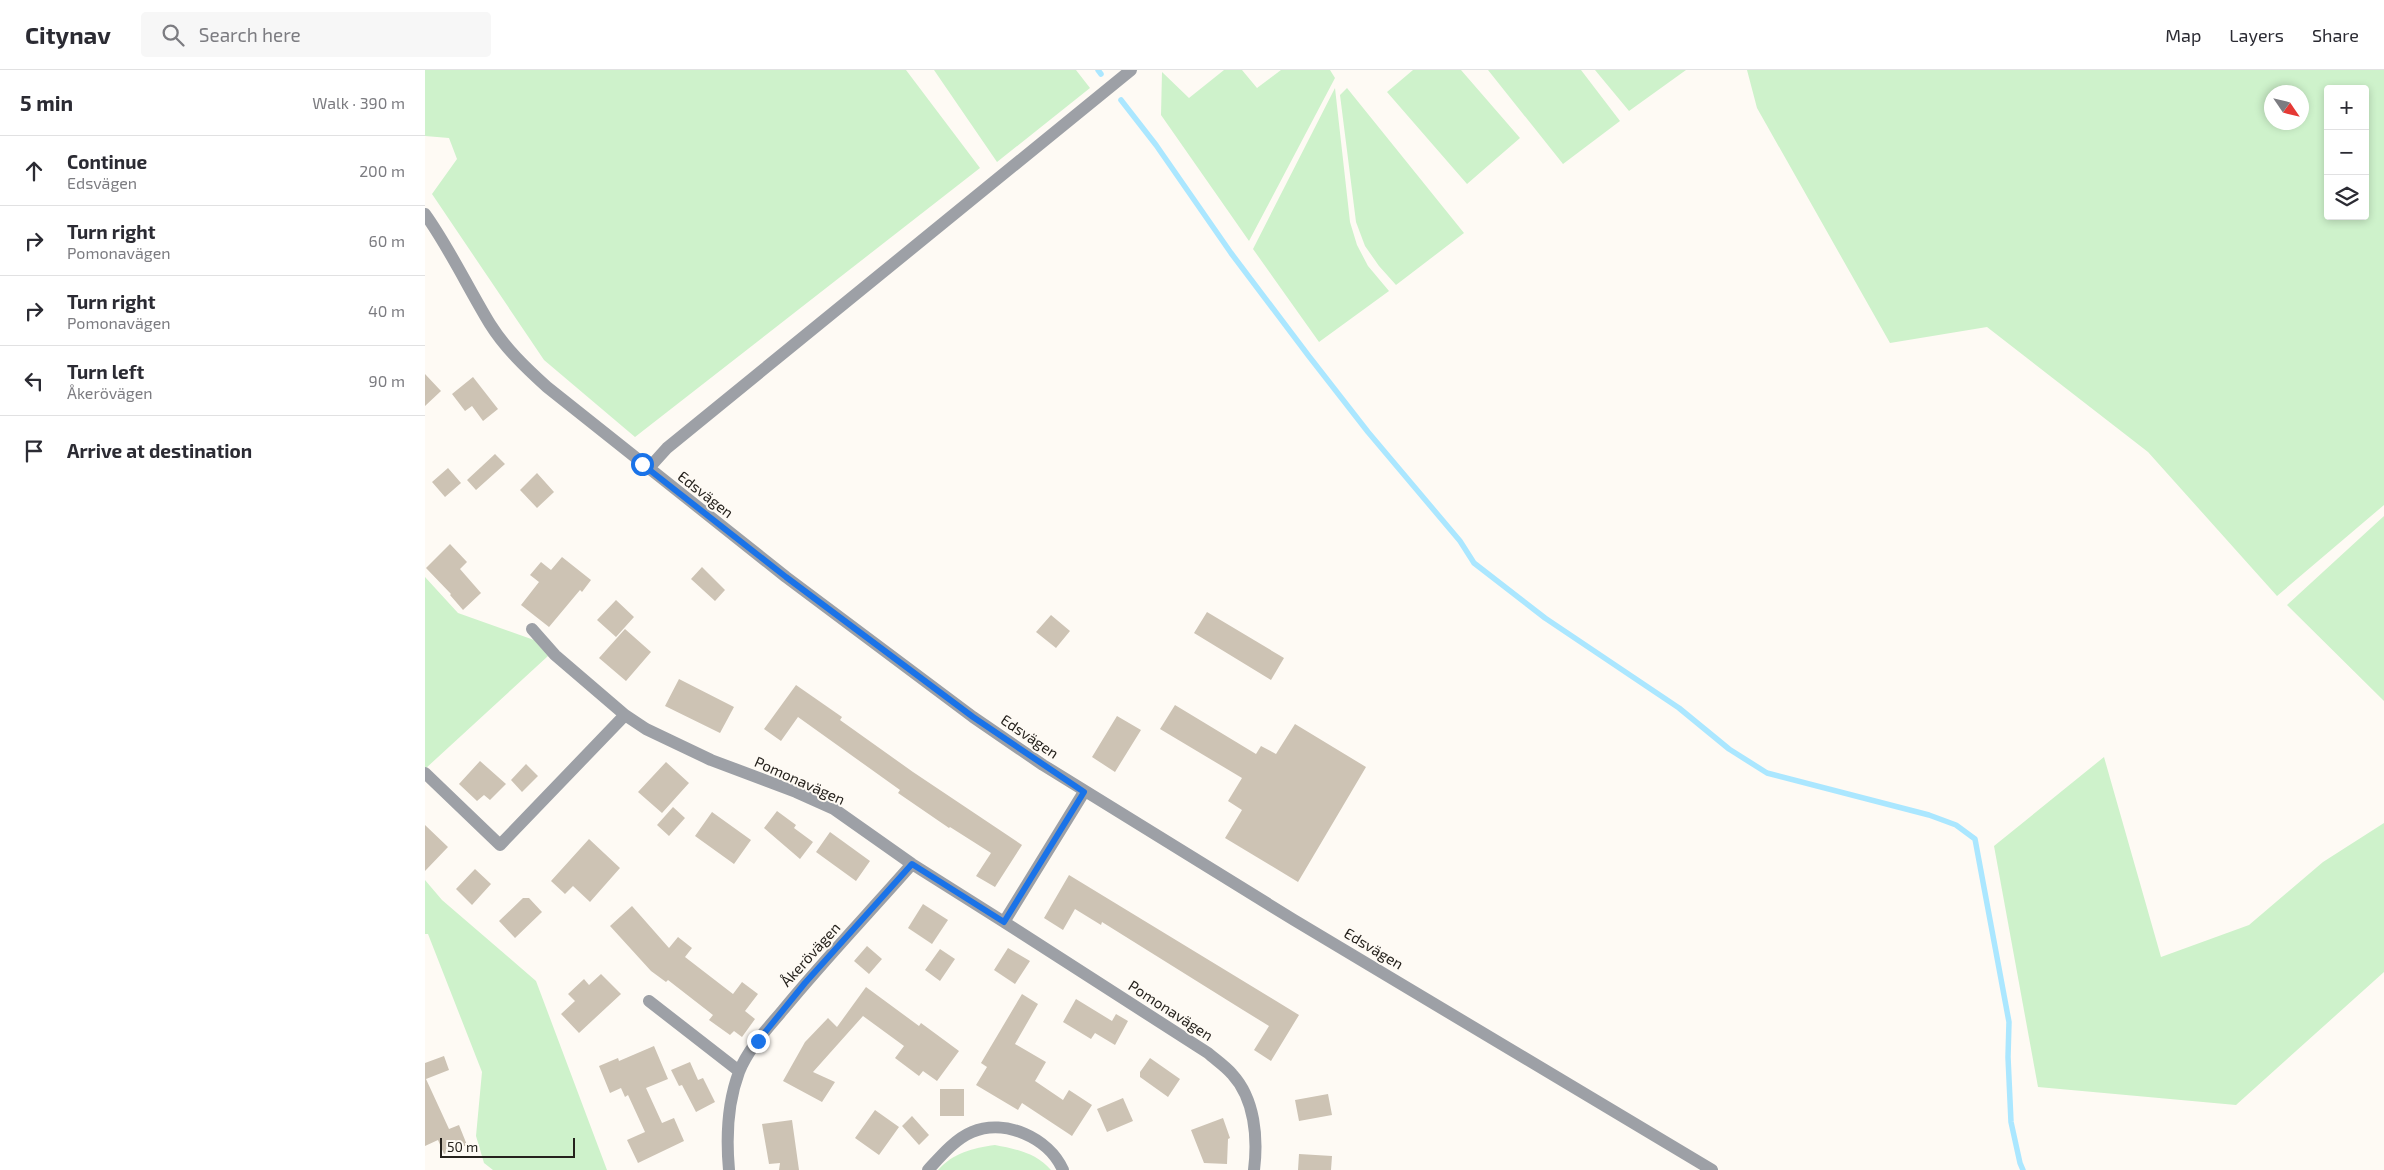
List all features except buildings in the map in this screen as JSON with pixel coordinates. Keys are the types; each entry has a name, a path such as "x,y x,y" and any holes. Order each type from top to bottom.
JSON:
{"street":[{"path":"648,469 667,448 1131,70"},
{"name":"Edsvägen","path":"425,214 439,233 491,326 517,359 547,387 786,577 973,717 1084,792 1712,1170"},
{"name":"Pomonavägen","path":"532,629 555,655 625,715 646,729 711,760 796,792 834,809 912,864 1208,1053 1233,1074 1251,1111 1256,1127 1257,1150 1254,1170"},
{"path":"425,773 500,845 625,715"},
{"path":"1004,922 1084,792"},
{"name":"Åkerövägen","path":"729,1170 726,1143 729,1108 739,1071 758,1041 805,983 912,864"},
{"path":"649,1001 739,1071"},
{"path":"928,1170 951,1146 972,1132 994,1127 1023,1132 1044,1144 1060,1163 1063,1170"}],"green space":[{"path":"425,70 906,70 980,168 635,437 544,360 432,194 457,159 449,138 425,136"},
{"path":"934,70 1076,70 1090,88 997,162"},
{"path":"1224,70 1242,70 1257,88 1281,70 1330,70 1335,78 1249,241 1161,115 1162,72 1189,98"},
{"path":"1413,70 1461,70 1520,138 1467,184 1387,92"},
{"path":"1488,70 1581,70 1620,121 1563,164"},
{"path":"1595,70 1686,70 1629,111"},
{"path":"1747,70 2384,70 2384,505 2277,596 2148,452 1987,327 1890,343 1757,108"},
{"path":"1335,88 1350,222 1357,245 1368,266 1389,291 1319,342 1253,249"},
{"path":"1347,88 1464,233 1396,285 1365,246 1356,222 1340,95"},
{"path":"2384,516 2384,701 2287,605"},
{"path":"425,577 458,613 534,640 548,656 425,769"},
{"path":"2104,757 2161,957 2249,925 2323,862 2384,823 2384,972 2236,1105 2038,1087 1994,846"},
{"path":"425,880 442,900 536,981 607,1170 493,1170 484,1163 476,1136 482,1072 428,934 425,934"},
{"path":"995,1145 1018,1150 1039,1159 1051,1170 938,1170 957,1155"}],"waterway":[{"path":"1098,70 1101,74"},
{"path":"1121,100 1156,145 1231,253 1308,355 1368,432 1460,541 1474,563 1545,618 1679,708 1729,749 1767,773 1929,815 1956,825 1975,839 2009,1022 2008,1057 2011,1122 2023,1170"}],"route":[{"path":"642,464 786,577 973,717 1084,792 1004,922 912,864 805,983 758,1041"}]}
